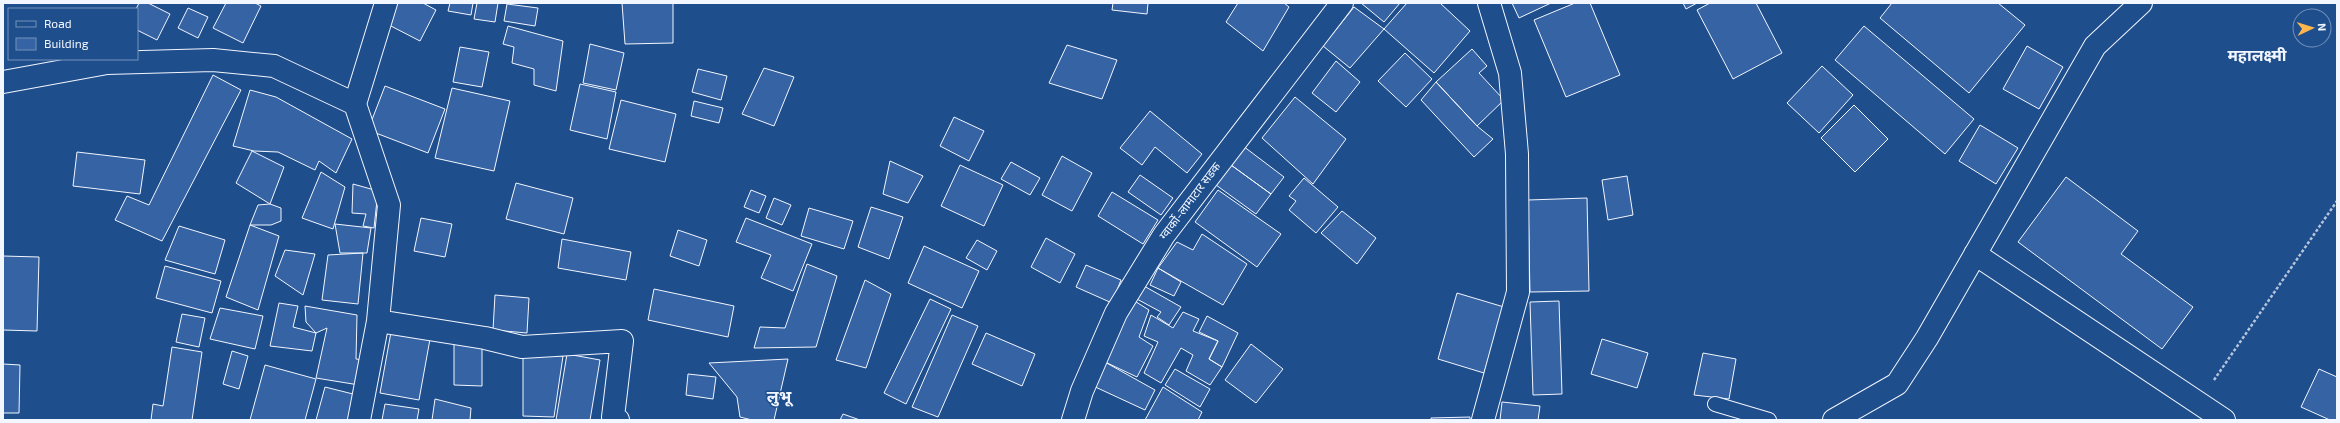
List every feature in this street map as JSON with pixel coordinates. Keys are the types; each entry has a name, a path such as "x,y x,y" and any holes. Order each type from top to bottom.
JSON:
{"street":[{"path":"359,420 378,321 389,205 355,104 386,3"},
{"name":"ग्वार्को-लामाटार सडक","path":"1073,420 1082,391 1116,313 1164,235 1342,3"},
{"path":"1483,420 1518,292 1517,154 1510,73 1489,3"},
{"path":"1834,420 1897,384 1927,338 2095,46 2141,3"},
{"path":"3,82 107,63 213,60 274,66 355,104"},
{"path":"1975,254 2224,420"},
{"path":"378,321 484,338 522,347 622,341 613,417 618,420"}],"lane":[{"path":"1715,404 1769,420"}],"path":[{"path":"2199,402 2337,201"}],"building":[{"path":"139,3 148,3 170,14 157,40 138,30 138,8 136,8"},
{"path":"226,3 255,3 261,6 243,43 213,28"},
{"path":"398,3 423,3 436,10 420,41 387,24"},
{"path":"450,3 473,3 471,15 448,11"},
{"path":"477,3 498,3 495,22 474,19"},
{"path":"622,3 673,3 673,43 625,44"},
{"path":"1113,3 1148,3 1147,14 1112,10"},
{"path":"1238,3 1284,3 1289,7 1263,51 1226,22"},
{"path":"1361,3 1400,3 1384,22"},
{"path":"1407,3 1440,3 1470,31 1434,73 1384,29"},
{"path":"1512,3 1551,3 1519,18"},
{"path":"1575,3 1590,3 1620,75 1566,97 1534,20"},
{"path":"1683,3 1697,3 1686,9"},
{"path":"1710,3 1756,3 1782,53 1733,79 1697,10"},
{"path":"1892,3 1998,3 2025,25 1969,93 1880,18"},
{"path":"507,4 538,8 535,26 504,21"},
{"path":"1354,7 1384,29 1350,68 1323,46"},
{"path":"188,8 208,17 198,38 178,28"},
{"path":"508,26 563,41 556,91 534,85 534,69 512,63 514,47 503,44"},
{"path":"1864,26 1974,119 1945,154 1835,60"},
{"path":"590,44 624,53 616,90 583,83"},
{"path":"1067,45 1117,60 1102,99 1049,83"},
{"path":"2027,46 2063,67 2039,109 2003,89"},
{"path":"460,47 489,52 482,87 453,82"},
{"path":"1472,49 1487,66 1479,73 1504,100 1477,126 1436,82"},
{"path":"1405,53 1432,79 1406,107 1378,81"},
{"path":"1336,61 1360,82 1336,112 1312,93"},
{"path":"1822,66 1853,95 1819,133 1787,103"},
{"path":"764,68 794,77 774,126 742,114"},
{"path":"698,69 727,76 721,100 692,92"},
{"path":"213,75 241,90 162,241 115,220 127,196 149,205"},
{"path":"1436,82 1477,126 1493,139 1474,157 1421,100"},
{"path":"580,84 616,92 607,139 570,130"},
{"path":"385,86 445,109 428,153 368,130"},
{"path":"452,88 510,101 494,171 435,158"},
{"path":"250,90 276,97 352,139 336,173 319,161 315,170 278,152 254,151 233,146"},
{"path":"1295,97 1346,139 1313,184 1262,138"},
{"path":"621,100 676,114 665,162 609,149"},
{"path":"694,101 723,108 719,123 691,116"},
{"path":"1854,105 1888,139 1855,172 1821,138"},
{"path":"1150,111 1202,154 1187,173 1155,147 1142,165 1120,148"},
{"path":"954,117 984,131 969,161 940,146"},
{"path":"1980,125 2018,148 1996,184 1959,161"},
{"path":"1243,146 1284,177 1271,194 1231,165"},
{"path":"252,151 284,167 270,204 236,183"},
{"path":"77,152 145,160 140,194 73,186"},
{"path":"1062,156 1092,173 1072,211 1042,195"},
{"path":"890,161 923,176 908,203 883,194"},
{"path":"1011,162 1040,178 1030,195 1001,179"},
{"path":"960,165 1003,185 984,226 941,206"},
{"path":"1231,165 1271,194 1256,214 1216,185"},
{"path":"321,172 345,187 333,229 302,218"},
{"path":"1140,175 1173,198 1161,215 1128,192"},
{"path":"1627,176 1633,215 1608,220 1602,180"},
{"path":"2066,177 2138,231 2121,254 2193,307 2162,349 2018,242"},
{"path":"1304,178 1338,207 1316,233 1289,210 1296,201 1289,196"},
{"path":"516,183 573,198 564,234 506,219"},
{"path":"353,184 378,191 374,228 363,226 366,214 352,213"},
{"path":"751,190 766,196 759,213 744,207"},
{"path":"1218,190 1281,234 1257,267 1195,222"},
{"path":"1112,192 1158,220 1143,244 1098,216"},
{"path":"774,198 791,205 782,225 766,218"},
{"path":"1587,198 1589,291 1530,292 1528,200"},
{"path":"270,204 281,208 281,221 271,225 250,225 258,205"},
{"path":"871,207 903,217 889,259 858,247"},
{"path":"809,208 853,221 844,249 801,236"},
{"path":"1342,211 1376,238 1357,264 1321,233"},
{"path":"421,218 452,224 445,257 414,251"},
{"path":"746,218 812,244 793,291 761,278 771,255 736,242"},
{"path":"335,224 371,228 367,253 340,253"},
{"path":"250,225 279,236 258,310 226,297"},
{"path":"179,226 225,240 215,274 165,260"},
{"path":"678,230 707,240 699,266 670,256"},
{"path":"1202,234 1247,264 1223,305 1158,268 1177,242 1193,250"},
{"path":"1046,238 1075,254 1060,283 1031,267"},
{"path":"562,239 631,252 626,280 558,268"},
{"path":"977,240 997,251 987,270 966,258"},
{"path":"924,246 979,271 962,308 908,283"},
{"path":"285,250 315,254 303,295 275,276"},
{"path":"363,253 358,304 322,300 328,255"},
{"path":"3,256 39,257 37,331 3,330"},
{"path":"807,264 837,276 816,347 754,348 760,327 785,328"},
{"path":"1086,265 1121,280 1112,303 1076,287"},
{"path":"165,266 221,281 212,313 156,298"},
{"path":"1158,268 1181,282 1174,296 1150,285"},
{"path":"865,280 891,294 866,368 836,360"},
{"path":"1144,286 1181,307 1169,325 1157,317 1161,312 1135,298"},
{"path":"654,289 734,306 728,337 648,320"},
{"path":"1457,293 1504,307 1484,373 1438,359"},
{"path":"495,295 529,298 527,333 493,330"},
{"path":"930,299 951,309 906,404 884,393"},
{"path":"1133,300 1149,310 1139,337 1153,346 1137,377 1103,361"},
{"path":"1559,301 1562,394 1533,395 1530,302"},
{"path":"279,303 298,306 293,327 316,333 312,351 270,346"},
{"path":"305,306 357,315 356,359 364,360 359,385 316,378 327,328 316,333 306,322"},
{"path":"220,308 263,316 255,349 210,339"},
{"path":"1183,312 1199,319 1193,331 1218,341 1209,359 1222,367 1210,385 1186,371 1193,355 1181,348 1161,383 1144,373 1158,342 1144,336 1151,315 1173,328"},
{"path":"182,314 205,318 199,347 176,342"},
{"path":"952,315 978,326 938,417 912,407"},
{"path":"1207,316 1238,333 1222,367 1209,359 1218,341 1199,332"},
{"path":"391,332 430,339 419,400 380,393"},
{"path":"986,333 1035,354 1022,386 972,364"},
{"path":"1602,339 1648,353 1637,388 1591,374"},
{"path":"454,342 482,343 482,386 454,385"},
{"path":"1251,344 1283,369 1256,403 1225,380"},
{"path":"172,347 202,352 192,420 151,420 153,404 163,406"},
{"path":"232,351 248,356 239,389 223,384"},
{"path":"1703,353 1736,359 1729,399 1694,395"},
{"path":"523,354 563,356 554,417 523,416"},
{"path":"567,354 600,360 590,420 556,420"},
{"path":"788,359 774,420 752,420 740,417 737,397 709,363"},
{"path":"1103,361 1155,390 1145,410 1091,385"},
{"path":"3,364 20,365 19,413 3,413"},
{"path":"265,365 316,379 305,420 250,420"},
{"path":"1175,369 1210,389 1200,407 1165,385"},
{"path":"2319,369 2337,377 2337,420 2330,420 2301,407"},
{"path":"688,374 716,377 713,399 686,395"},
{"path":"325,387 357,395 350,420 316,420"},
{"path":"1163,387 1202,412 1198,420 1145,420"},
{"path":"435,399 471,408 470,420 432,420"},
{"path":"1502,402 1540,406 1538,420 1500,420"},
{"path":"385,404 419,409 417,420 382,420"},
{"path":"843,414 860,420 840,420"},
{"path":"1470,417 1470,420 1431,420 1431,418"}],"district":[{"name":"महालक्ष्मी","path":"2257,55"},
{"name":"लुभू","path":"779,396"}]}
